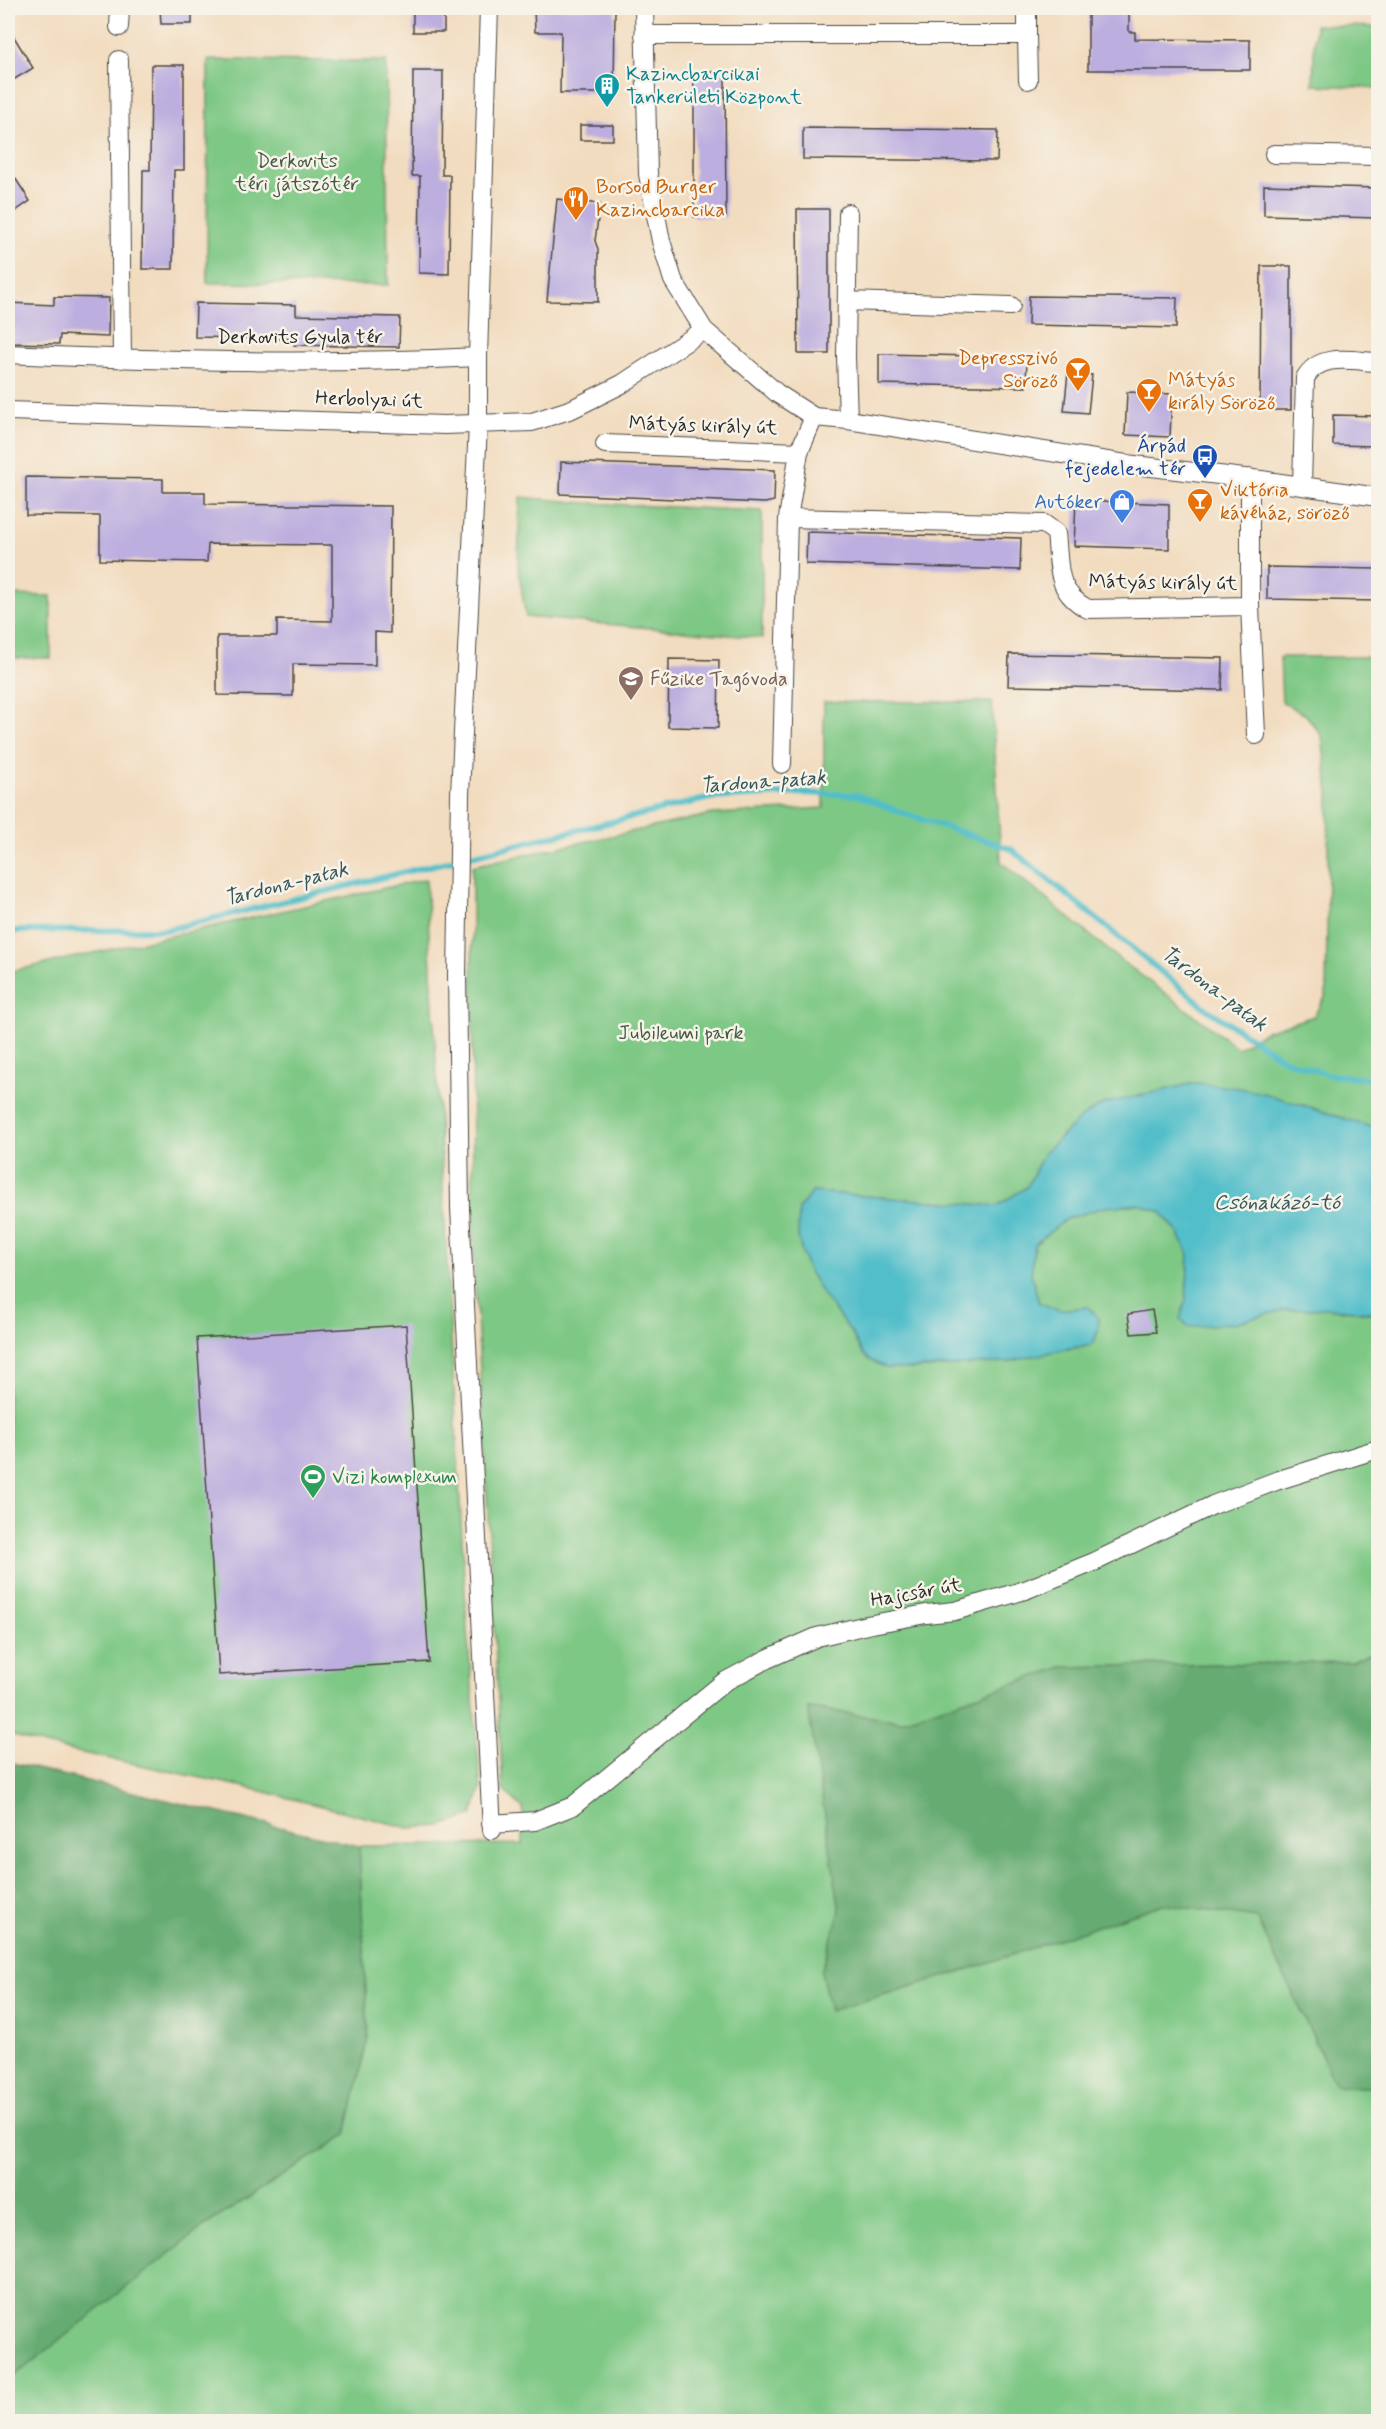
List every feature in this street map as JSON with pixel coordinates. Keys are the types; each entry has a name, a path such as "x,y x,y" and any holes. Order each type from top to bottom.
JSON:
{"street":[{"path":"119,27 120,8"},
{"path":"478,425 489,8"},
{"name":"Mátyás király út","path":"644,8 648,174 661,241 673,280 704,330 778,394 814,417 849,420 1126,464 1250,478 1378,497"},
{"path":"1028,8 1028,80"},
{"path":"644,35 1027,35"},
{"path":"118,60 122,359"},
{"path":"1274,154 1378,156"},
{"path":"848,213 846,356 849,420"},
{"path":"848,301 1011,306"},
{"name":"Herbolyai út","path":"8,411 478,425 532,422 572,410 622,384 704,330"},
{"name":"Derkovits Gyula tér","path":"8,354 122,359 407,360 478,357"},
{"path":"1302,485 1305,378 1310,370 1321,362 1331,360 1378,362"},
{"name":"Mátyás király út","path":"782,764 789,518 799,452 814,417"},
{"name":"Hajcsár út","path":"478,425 459,859 460,1208 492,1827 535,1821 573,1806 724,1682 767,1659 817,1637 867,1625 955,1611 1025,1590 1094,1562 1214,1505 1378,1449"},
{"name":"Mátyás király út","path":"605,444 799,452"},
{"path":"1250,478 1250,606"},
{"name":"Mátyás király út","path":"789,518 1044,524 1056,533 1058,567 1063,586 1075,602 1088,609 1250,606 1256,735"}],"green space":[{"path":"1315,25 1378,27 1378,88 1313,85"},
{"name":"Derkovits téri játszótér","path":"208,60 386,61 388,285 207,283"},
{"path":"520,497 587,503 762,511 762,638 526,617 518,568"},
{"path":"8,595 51,596 51,658 8,658"},
{"name":"Jubileumi park","path":"1280,657 1378,657 1378,1130 1307,1106 1196,1083 1103,1104 1082,1117 1044,1153 1027,1187 997,1206 812,1192 799,1209 798,1237 806,1266 821,1291 844,1321 863,1354 887,1368 910,1369 1007,1362 1088,1346 1094,1342 1099,1318 1088,1307 1060,1310 1039,1303 1031,1274 1034,1245 1066,1219 1104,1207 1139,1204 1161,1212 1179,1234 1189,1255 1186,1300 1180,1319 1188,1327 1240,1321 1284,1310 1326,1308 1378,1314 1378,1650 1352,1662 1063,1667 900,1721 809,1708 840,1911 821,1972 969,1969 1163,1904 1257,1918 1336,2085 1378,2088 1378,2421 8,2422 8,2381 10,2377 204,2226 346,2135 368,2037 359,1846 523,1844 523,1808 503,1790 473,1244 472,866 713,814 824,808 824,702 992,702 1001,862 1118,958 1238,1048 1266,1031 1314,1016 1326,995 1329,794 1322,736 1306,715 1282,702"},
{"path":"426,879 467,1629 481,1790 472,1816 441,1826 409,1828 245,1787 44,1745 8,1734 8,972"},
{"path":"1378,1650 1378,2088 1336,2085 1257,1918 1163,1904 969,1969 830,2011 821,1972 840,1911 808,1708 900,1721 1063,1667 1352,1662"},
{"path":"8,1762 359,1846 368,2037 346,2135 204,2226 8,2381"}],"water":[{"name":"Csónakázó-tó","path":"1196,1083 1266,1094 1378,1129 1378,1313 1326,1308 1284,1310 1234,1323 1188,1327 1180,1319 1186,1300 1189,1255 1179,1234 1161,1212 1139,1204 1104,1207 1066,1219 1034,1245 1031,1274 1039,1303 1060,1310 1088,1307 1099,1318 1094,1342 1088,1346 1007,1362 910,1369 887,1368 869,1360 863,1354 851,1332 823,1295 806,1266 798,1237 799,1209 812,1192 997,1206 1027,1187 1044,1153 1082,1117 1103,1104"}],"building":[{"path":"160,8 192,8 192,24 161,24"},
{"path":"413,8 444,8 444,32 413,32"},
{"path":"534,8 615,8 614,93 560,93 561,32 535,32"},
{"path":"1088,8 1129,8 1129,32 1135,32 1135,39 1250,40 1250,70 1088,70"},
{"path":"8,27 33,68 8,83"},
{"path":"151,65 184,65 184,170 174,170 173,269 142,269 143,170 150,170"},
{"path":"413,71 443,71 442,175 450,175 449,274 419,273 420,176 412,176"},
{"path":"694,72 725,72 726,217 694,217"},
{"path":"580,125 613,125 613,140 580,140"},
{"path":"803,128 998,130 997,161 803,159"},
{"path":"8,167 30,201 8,216"},
{"path":"1264,185 1378,188 1378,218 1264,215"},
{"path":"557,199 600,204 595,241 598,249 598,302 547,301"},
{"path":"797,209 829,209 829,354 798,354"},
{"path":"1261,266 1291,266 1291,410 1260,410"},
{"path":"1029,296 1177,298 1176,328 1028,325"},
{"path":"54,297 109,298 108,337 60,335 59,344 8,343 8,303 54,305"},
{"path":"196,303 296,305 296,315 400,317 399,347 294,345 294,339 195,337"},
{"path":"879,354 1027,357 1026,387 879,384"},
{"name":"Depresszivó Söröző","path":"1068,373 1092,375 1088,413 1064,411"},
{"name":"Mátyás király Söröző","path":"1127,392 1172,394 1170,437 1125,435"},
{"path":"1333,415 1378,416 1378,446 1333,445"},
{"path":"561,462 775,470 774,501 765,503 560,494"},
{"path":"26,477 163,479 163,492 205,492 205,504 391,506 390,633 375,632 375,665 293,664 293,696 217,695 217,636 277,636 277,620 332,621 332,545 208,544 207,562 100,560 100,516 26,515"},
{"name":"Autóker","path":"1076,500 1169,504 1169,549 1074,546"},
{"path":"807,532 1021,538 1020,570 806,564"},
{"path":"1267,567 1378,569 1378,601 1267,599"},
{"path":"1009,654 1223,658 1222,690 1008,686"},
{"path":"669,659 719,660 718,728 668,727"},
{"path":"1152,1310 1156,1332 1131,1334 1128,1314"},
{"name":"Vizi komplexum","path":"406,1325 429,1662 219,1675 197,1338"}],"waterway":[{"name":"Tardona-patak","path":"8,931 166,930 710,798 802,793 857,795 1011,849 1208,1010 1285,1060 1329,1075 1378,1079"}],"place":[{"name":"Kazincbarcikai Tankerületi Központ","path":"607,109"},
{"name":"Borsod Burger Kazincbarcika","path":"576,222"},
{"name":"Depresszivó Söröző","path":"1078,393"},
{"name":"Mátyás király Söröző","path":"1149,414"},
{"name":"Árpád fejedelem tér","path":"1205,480"},
{"name":"Viktória kávéház, söröző","path":"1200,524"},
{"name":"Autóker","path":"1122,525"},
{"name":"Fűzike Tagóvoda","path":"631,702"},
{"name":"Vizi komplexum","path":"313,1500"}]}
